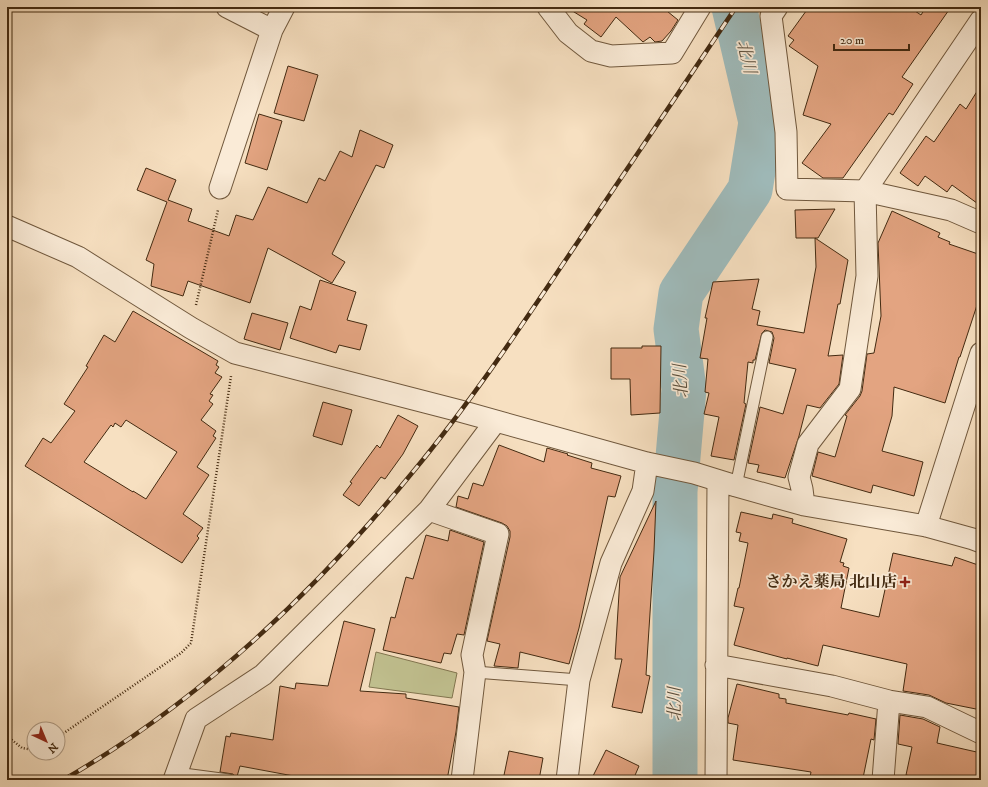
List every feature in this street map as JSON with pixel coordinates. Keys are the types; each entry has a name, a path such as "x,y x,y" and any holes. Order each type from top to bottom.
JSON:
{"street":[{"path":"227,7 272,30"},
{"path":"220,188 272,30 284,7"},
{"path":"548,7 568,33 591,51 611,56 672,53 700,7"},
{"path":"776,7 771,16 786,132 787,189 865,191 951,210 981,223"},
{"path":"804,505 799,477 808,444 850,390 866,276 865,191 981,20"},
{"path":"7,226 78,257 191,328 235,353 452,409 652,465 694,473 804,505 926,526 981,542"},
{"path":"926,526 981,353"},
{"path":"175,776 196,719 263,675 429,510 495,422"},
{"path":"567,780 579,680 611,563 643,491 652,465"},
{"path":"716,780 716,665 727,483"},
{"path":"429,510 498,534 472,655 475,672 462,780"},
{"path":"716,665 832,686 890,701 927,707 981,733"},
{"path":"883,780 890,701"}],"lane":[{"path":"727,483 767,337"},
{"path":"475,672 579,680"},
{"path":"175,776 229,780"}],"path":[{"path":"191,328 219,207 220,188"},
{"path":"66,732 181,654 191,642 235,353"},
{"path":"7,736 22,748 26,749"}],"green space":[{"path":"376,652 457,673 452,698 369,687"}],"building":[{"path":"566,7 662,7 678,20 662,41 655,42 650,37 643,42 616,17 601,37 584,24 587,20"},
{"path":"809,7 909,7 921,15 926,7 951,7 902,77 913,84 893,115 889,113 843,178 823,178 802,163 831,124 803,115 818,66 789,46 794,40 788,36"},
{"path":"288,66 318,75 304,121 274,113"},
{"path":"981,85 981,206 952,185 947,192 925,176 918,186 900,173 926,136 934,142 960,104 966,109"},
{"path":"259,114 282,121 267,170 245,163"},
{"path":"360,130 393,145 384,168 376,165 332,254 345,262 332,283 268,248 250,303 188,281 183,296 151,286 154,264 146,260 167,202 137,190 146,168 176,180 168,200 192,209 188,221 229,236 236,215 253,220 268,187 307,203 319,178 325,181 340,151 352,157"},
{"path":"835,209 818,238 796,238 795,210"},
{"path":"892,211 940,233 938,237 950,242 949,244 981,255 981,293 945,403 894,387 892,416 882,451 923,462 914,496 873,485 871,493 812,476 818,452 835,457 847,416 845,415 860,396 862,391 867,354 874,353 881,316 878,243"},
{"path":"815,238 848,260 828,356 843,355 839,384 820,408 807,405 799,436 785,478 757,472 759,465 748,463 760,407 783,414 796,369 769,363 774,338 772,332 765,330 762,333 755,360 753,360 753,363 748,362 744,403 746,404 734,460 711,456 719,417 704,414 709,393 705,392 708,359 700,358 707,318 705,318 713,282 759,279 752,309 760,311 757,325 804,333 816,267"},
{"path":"320,280 356,292 347,320 367,325 360,350 339,345 336,353 290,338 300,306 311,310"},
{"path":"133,311 218,361 216,365 219,367 215,373 222,377 210,394 213,395 209,401 213,404 201,420 216,431 213,436 216,438 197,467 209,475 183,514 203,528 197,536 199,538 182,563 25,466 43,438 51,443 75,411 64,404 88,367 86,366 104,335 115,342","holes":["126,420 177,452 146,499 84,462 111,425 113,427 115,423 121,427"]},
{"path":"252,313 288,323 280,350 244,339"},
{"path":"642,346 661,346 660,413 631,415 630,379 611,379 611,348 642,348"},
{"path":"323,402 352,410 342,445 313,436"},
{"path":"398,415 418,426 403,454 385,479 381,477 359,506 343,495 352,483 350,482 377,445 380,448"},
{"path":"499,445 544,462 547,448 592,463 591,468 621,476 615,497 608,496 579,628 569,664 520,652 518,668 494,666 500,644 487,641 510,537 510,531 507,526 502,523 456,507 458,496 468,499 473,483 483,486"},
{"path":"656,501 646,675 650,676 642,713 612,707 622,659 615,659 620,577"},
{"path":"741,512 772,519 773,514 793,519 792,523 847,539 840,562 844,563 843,566 849,568 841,608 879,617 893,553 952,566 955,557 981,566 981,710 946,703 929,695 903,691 907,664 823,645 818,666 734,645 744,608 734,606 748,543 739,541 741,533 736,532"},
{"path":"450,530 484,542 464,635 457,634 451,654 444,653 441,663 383,650 391,617 395,618 406,577 413,579 426,535 448,541"},
{"path":"344,621 375,629 360,691 406,694 406,698 459,707 447,780 367,780 345,776 345,780 315,780 240,766 236,780 233,774 220,772 226,736 230,737 231,733 273,740 280,686 295,689 296,683 328,686"},
{"path":"737,684 779,694 779,698 786,699 786,703 876,719 874,740 871,739 863,778 854,776 853,780 821,780 810,777 811,772 733,760 738,725 728,723 728,718"},
{"path":"900,715 923,719 940,727 937,743 981,753 981,780 931,780 906,775 912,747 898,744"},
{"path":"606,750 639,766 633,780 591,780"},
{"path":"509,751 543,758 539,780 503,780"}],"waterway":[{"name":"北川","path":"675,780 675,491 684,389 676,329 681,293 750,190 761,122 734,7"}],"railway":[{"path":"63,780 113,750 207,681 294,603 335,561 374,517 434,446 496,363 736,7"}],"place":[{"name":"さかえ薬局 北山店","path":"905,582"}]}
